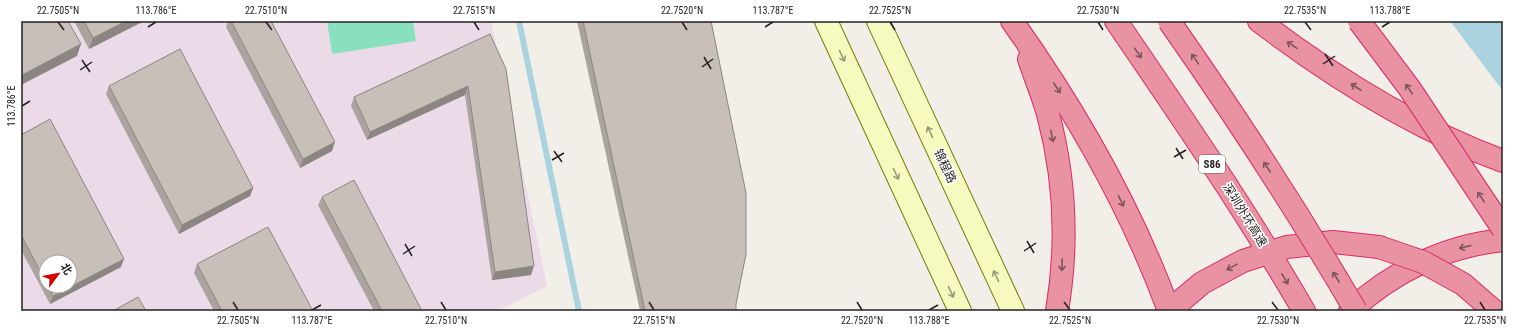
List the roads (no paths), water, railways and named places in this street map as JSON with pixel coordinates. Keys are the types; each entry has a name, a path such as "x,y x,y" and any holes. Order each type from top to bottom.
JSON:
{"highway":[{"path":"1010,21 1029,60 1048,114 1060,170 1064,227 1062,283 1057,311"},
{"path":"1010,21 1066,100 1093,148 1143,247 1169,311 1202,283 1243,261 1287,247 1333,242 1379,247 1423,262 1463,284 1494,311"},
{"name":"深圳外环高速","path":"1116,21 1240,206 1304,311"},
{"path":"1169,21 1211,81 1277,183 1356,311"},
{"path":"1259,21 1280,37 1365,93 1406,117 1503,161"},
{"path":"1359,21 1410,89 1503,230"},
{"path":"1350,311 1386,282 1436,256 1463,247 1503,240"}],"main road":[{"path":"826,21 960,311"},
{"name":"锦程路","path":"878,21 1013,311"}],"water":[{"path":"1450,21 1503,21 1503,91"}],"waterway":[{"path":"519,21 579,311"}]}
